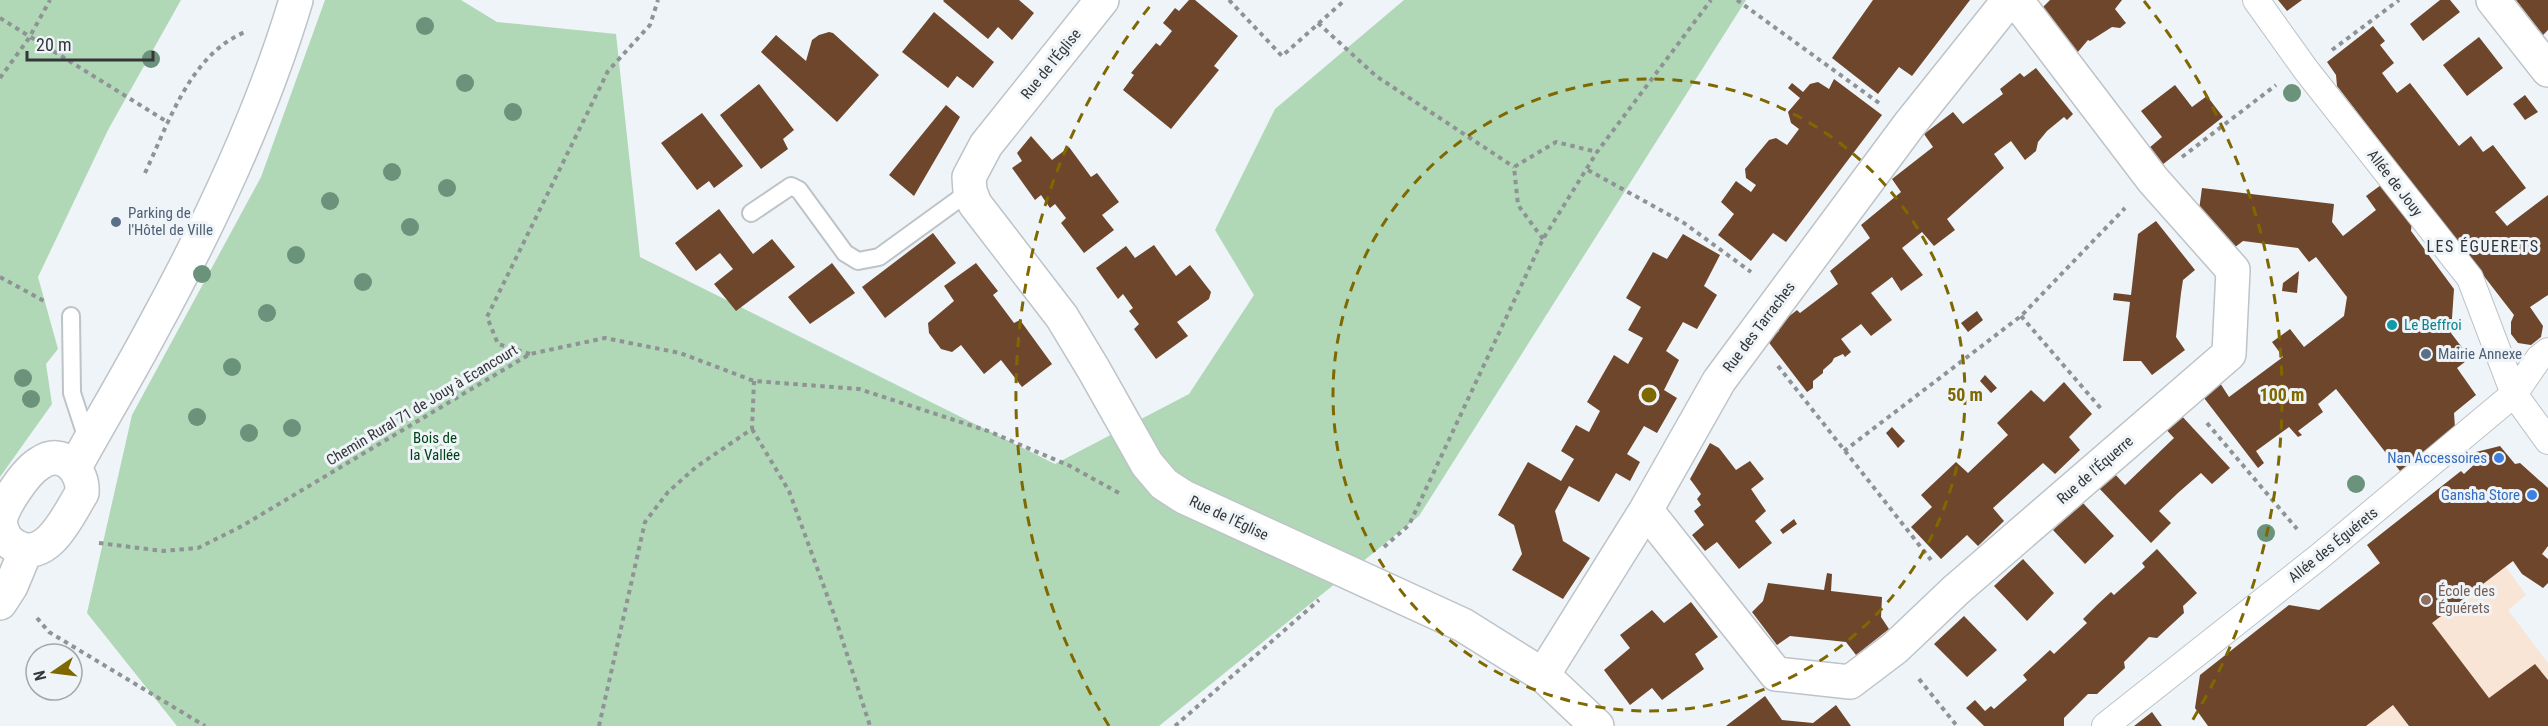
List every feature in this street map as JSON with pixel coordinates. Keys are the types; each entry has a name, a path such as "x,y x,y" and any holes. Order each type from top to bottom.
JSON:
{"street":[{"name":"Rue de l'Église","path":"1102,0 986,145 969,177 970,191 975,204 1062,317 1141,455 1164,484 1218,514 1355,574 1463,625 1543,675 1586,723"},
{"name":"Rue des Tarraches","path":"1543,675 1647,510 1719,381 1910,125 2009,0"},
{"name":"Rue de l'Équerre","path":"1647,510 1776,675 1850,682 1895,648 1956,591 2229,354 2233,270 2153,180 2016,0"},
{"name":"Allée de Jouy","path":"2256,0 2306,70 2470,278 2514,394 2548,441"},
{"path":"2493,0 2548,70"},
{"path":"13,533 82,493 82,454 153,328 208,220 244,140 295,6"},
{"name":"Allée des Éguérets","path":"2105,726 2320,556 2514,394 2539,358 2548,351"},
{"path":"0,603 11,586 13,533 2,509 33,468 41,462 52,458 59,459 82,454"}],"lane":[{"path":"752,213 791,186 799,190 845,253 858,261 879,257 970,191"},
{"path":"71,316 72,393 82,454"}],"path":[{"path":"0,78 29,38 50,0"},
{"path":"531,354 498,344 486,317 608,71 650,25 658,0"},
{"path":"1229,0 1282,56 1345,0"},
{"path":"1355,574 1409,525 1543,239 1588,170 1597,152 1711,0"},
{"path":"1737,0 1910,125"},
{"path":"1844,451 2021,316 2153,180 2290,74 2306,70 2399,0"},
{"path":"145,173 192,77 227,39 295,6"},
{"path":"0,18 169,123"},
{"path":"1318,23 1376,76 1514,167"},
{"path":"1514,167 1556,142 1597,152"},
{"path":"1514,167 1518,205 1543,239"},
{"path":"1588,170 1684,223 1783,295"},
{"path":"0,277 71,316"},
{"path":"2021,316 2129,441"},
{"path":"1754,334 1956,591"},
{"name":"Chemin Rural 71 de Jouy à Ecancourt","path":"13,533 163,551 198,548 252,520 531,354 605,338 680,353 754,381 859,389 988,431 1070,466 1127,497"},
{"path":"754,381 752,429 789,491 835,616 870,726"},
{"path":"2183,395 2320,556"},
{"path":"599,726 645,522 668,492 696,467 752,429"},
{"path":"1175,726 1323,596"},
{"path":"49,632 205,726"},
{"path":"1925,686 1957,726"}],"shaded area":[{"name":"École des Éguérets","path":"2461,471 2524,553 2506,567 2526,595 2508,610 2548,663 2548,726 2208,726 2195,708 2200,675 2289,605 2319,610 2379,563 2367,545"}],"green space":[{"path":"0,0 181,0 108,130 38,277 58,349 46,364 52,404 0,477"},
{"name":"Bois de la Vallée","path":"325,0 461,0 497,22 616,34 640,257 1055,464 1189,394 1254,295 1215,230 1275,109 1404,0 1746,0 1419,516 1159,726 177,726 87,613 132,415 261,177"}],"building":[{"path":"944,0 1019,0 1034,13 1012,40 998,27 988,39"},
{"path":"1189,0 1195,0 1238,36 1214,66 1219,70 1171,129 1123,90 1134,75 1131,73 1156,43 1160,46 1172,31 1163,23 1175,8 1179,11"},
{"path":"1873,0 1970,0 1912,76 1899,67 1878,94 1832,58"},
{"path":"2050,0 2122,0 2115,9 2126,23 2120,28 2112,27 2090,41 2088,40 2077,53 2042,8"},
{"path":"2278,0 2302,0 2287,11"},
{"path":"2440,0 2450,0 2460,12 2423,41 2410,24"},
{"path":"2516,0 2548,0 2548,30 2543,35"},
{"path":"934,12 994,62 973,88 957,76 948,88 902,52"},
{"path":"2373,26 2385,41 2380,45 2394,63 2382,73 2397,93 2410,83 2459,146 2471,136 2483,152 2493,145 2526,188 2495,212 2507,226 2548,195 2548,295 2530,307 2543,326 2541,337 2531,345 2518,343 2511,334 2511,322 2514,315 2337,86 2336,75 2327,62"},
{"path":"829,32 833,33 879,75 837,122 761,52 776,35 806,61 812,40"},
{"path":"2479,37 2503,68 2467,96 2443,65"},
{"path":"2036,68 2073,114 2067,120 2064,117 2047,131 2038,142 2036,151 2025,160 2011,141 1994,154 2004,168 1947,219 1955,230 1934,246 1922,232 1902,248 1923,275 1901,291 1892,277 1871,293 1892,320 1871,336 1861,324 1841,339 1851,352 1845,357 1843,354 1834,358 1823,373 1813,381 1813,388 1807,392 1767,340 1779,331 1777,326 1797,310 1800,313 1838,284 1830,271 1870,238 1861,225 1901,192 1892,179 1933,147 1924,134 1953,112 1963,124 2003,94 2000,89 2020,73 2024,77"},
{"path":"1834,79 1882,115 1786,242 1773,233 1751,261 1718,235 1734,214 1721,202 1736,181 1751,192 1756,185 1746,178 1745,169 1769,140 1776,138 1787,145 1799,129 1791,123 1788,112 1800,98 1788,88 1792,83 1803,92 1810,84 1818,82 1829,89"},
{"path":"759,84 794,130 783,139 788,149 761,169 720,115"},
{"path":"2175,85 2192,107 2207,96 2223,117 2162,165 2149,148 2162,137 2141,111"},
{"path":"2525,95 2538,112 2525,120 2513,104"},
{"path":"946,105 960,117 914,196 889,175"},
{"path":"702,113 743,166 714,188 709,181 697,190 661,143"},
{"path":"1031,136 1052,160 1069,147 1091,177 1097,173 1119,202 1102,215 1114,230 1084,253 1061,223 1066,218 1055,204 1050,208 1041,195 1035,200 1012,168 1022,161 1017,153"},
{"name":"Le Beffroi","path":"2381,185 2412,221 2411,231 2454,289 2451,333 2470,358 2457,368 2476,395 2454,413 2455,428 2400,471 2336,389 2318,404 2323,412 2298,431 2302,435 2298,437 2289,427 2256,451 2264,463 2258,468 2204,398 2220,383 2229,397 2283,357 2272,342 2290,329 2304,347 2344,316 2347,297 2316,257 2309,262 2298,248 2243,241 2230,251 2199,210 2202,188 2334,204 2332,222 2343,236 2376,210 2366,196"},
{"path":"719,209 753,254 772,239 795,267 736,311 714,284 733,269 720,253 696,271 675,243"},
{"path":"2156,221 2195,270 2183,280 2181,293 2176,337 2185,350 2152,375 2141,361 2123,361 2130,302 2113,300 2114,293 2131,295 2138,234"},
{"path":"933,233 956,263 885,318 862,287"},
{"path":"1683,234 1720,255 1704,286 1717,295 1697,329 1683,322 1666,351 1679,360 1664,390 1677,398 1657,433 1644,426 1627,454 1640,462 1630,481 1616,473 1599,502 1569,486 1555,511 1563,541 1590,558 1563,599 1512,570 1522,554 1514,525 1498,515 1528,462 1561,481 1574,459 1561,451 1576,425 1589,432 1600,411 1587,402 1614,355 1628,364 1643,338 1628,330 1641,307 1626,298 1653,252 1667,259"},
{"path":"1154,245 1176,276 1190,265 1211,292 1209,299 1177,322 1188,336 1156,359 1134,329 1139,324 1129,311 1133,308 1123,294 1118,299 1096,268 1126,246 1135,258"},
{"path":"832,263 855,293 810,324 788,297"},
{"path":"976,263 998,291 993,295 1014,323 1020,320 1052,364 1022,387 1001,360 984,374 961,345 952,352 941,349 929,333 928,323 954,301 944,286"},
{"path":"2299,271 2297,293 2282,291 2283,283"},
{"path":"1977,311 1983,320 1968,332 1961,323"},
{"path":"1985,375 1997,388 1991,393 1980,381"},
{"path":"2064,382 2092,414 2069,437 2080,450 2055,474 2043,463 1993,508 2004,521 1978,546 1967,535 1941,559 1911,527 1932,507 1921,495 1956,462 1968,473 2008,435 1997,423 2031,390 2044,402"},
{"path":"2179,413 2230,468 2212,484 2201,473 2179,492 2159,511 2171,523 2151,543 2098,487 2114,473 2125,485 2174,438 2163,426"},
{"path":"1892,427 1905,441 1898,448 1886,433"},
{"path":"1710,443 1719,448 1736,470 1750,461 1764,479 1751,489 1766,511 1755,521 1772,543 1739,569 1717,542 1705,551 1692,535 1704,525 1694,511 1701,505 1697,499 1701,494 1690,479"},
{"name":"École des Éguérets","path":"2500,446 2515,464 2520,463 2548,488 2548,546 2542,554 2548,559 2548,583 2543,588 2522,574 2513,561 2432,623 2489,698 2535,664 2548,680 2548,726 2409,726 2393,705 2366,726 2208,726 2195,708 2200,675 2289,605 2319,610 2380,563 2367,545 2461,471 2464,474 2478,461 2476,452"},
{"path":"2083,503 2114,536 2085,564 2053,530"},
{"path":"1794,519 1797,524 1783,534 1780,530"},
{"path":"2157,549 2197,593 2183,606 2184,613 2157,638 2149,637 2124,662 2125,668 2097,694 2088,694 2064,718 2064,726 1984,726 1966,708 1975,700 1985,711 1991,706 1994,709 2027,680 2023,675 2037,662 2050,650 2054,654 2087,623 2083,619 2097,605 2111,592 2114,595 2145,567 2142,563"},
{"path":"2023,559 2054,593 2027,621 1994,586"},
{"path":"1827,573 1832,574 1831,591 1882,597 1881,617 1889,629 1856,655 1846,642 1790,636 1777,645 1752,612 1763,601 1768,583 1824,590"},
{"path":"1691,602 1718,637 1695,654 1704,669 1662,700 1652,688 1630,705 1604,670 1630,648 1620,635 1652,610 1664,623"},
{"path":"1964,616 1997,650 1967,677 1934,644"},
{"path":"1765,696 1782,720 1813,723 1836,705 1851,726 1726,726"},
{"path":"2152,712 2162,726 2134,726"}],"place":[{"name":"Parking de l'Hôtel de Ville","path":"116,222"},
{"name":"Le Beffroi","path":"2392,325"},
{"name":"Mairie Annexe","path":"2426,354"},
{"name":"Nan Accessoires","path":"2499,458"},
{"name":"Gansha Store","path":"2532,495"},
{"name":"École des Éguérets","path":"2426,600"}],"district":[{"name":"LES ÉGUERETS","path":"2483,246"}]}
